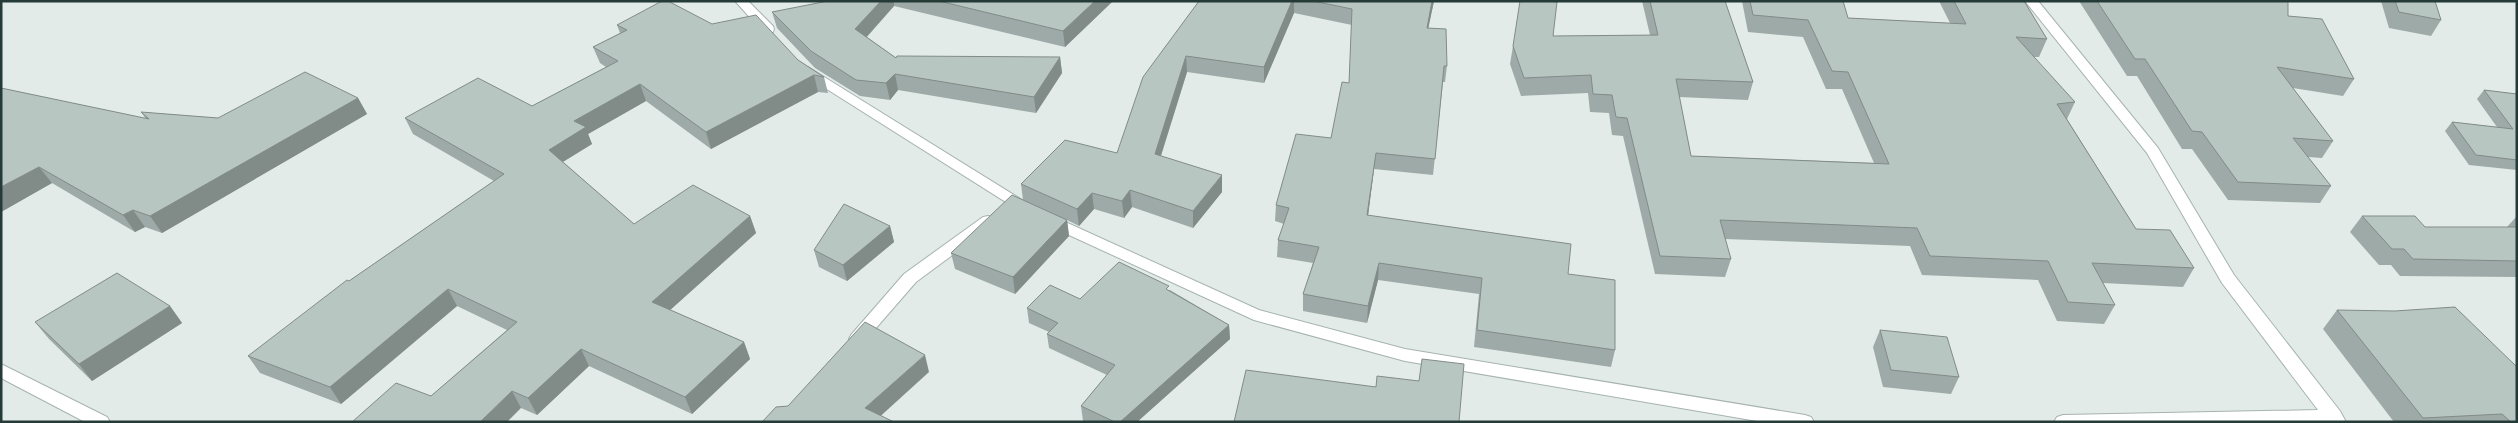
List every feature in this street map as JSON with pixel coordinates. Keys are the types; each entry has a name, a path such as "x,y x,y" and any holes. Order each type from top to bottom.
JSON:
{"street":[{"path":"741,1 775,36"},
{"path":"2031,1 2153,152 2228,279 2336,419"},
{"path":"796,58 809,72 1013,203 1254,314 1405,355 1805,422"},
{"path":"847,350 910,278 1013,203"},
{"path":"1,370 101,422"},
{"path":"2063,422 2336,419"}],"building":[{"path":"662,1 668,1 712,24 756,15 798,60 824,77 814,75 706,132 640,84 574,121 586,127 549,150 634,224 693,185 750,216 652,302 744,342 685,397 581,349 528,398 512,391 480,422 352,422 396,383 431,396 517,322 448,289 330,387 248,356 347,280 349,281 504,174 405,118 478,78 532,106 618,61 593,47 627,30 617,25"},
{"path":"828,1 881,1 855,29 896,58 897,56 1060,57 1034,97 895,74 886,83 856,80 811,51 772,12"},
{"path":"939,1 1095,1 1063,31"},
{"path":"1199,1 1292,1 1264,67 1186,56 1155,154 1222,175 1193,211 1130,190 1122,201 1092,193 1077,209 1021,184 1065,140 1117,153 1143,77"},
{"path":"1313,1 1432,1 1427,28 1446,29 1447,66 1444,66 1435,159 1376,153 1367,215 1571,244 1568,274 1615,280 1615,350 1477,330 1482,278 1379,263 1368,306 1303,294 1319,247 1278,240 1289,208 1276,205 1296,134 1331,138 1342,82 1349,83 1352,9"},
{"path":"1520,1 1557,2 1553,36 1658,35 1650,1 1725,1 1753,82 1676,79 1691,156 1889,164 1848,72 1832,71 1808,20 1753,15 1750,1 1843,1 1848,18 1966,24 1954,1 2024,1 2047,39 2016,37 2075,102 2057,104 2136,229 2170,230 2194,268 2092,263 2115,305 2068,302 2048,261 1930,256 1917,228 1720,220 1731,259 1660,256 1627,118 1616,117 1612,95 1593,94 1591,75 1524,78 1513,46"},
{"path":"2097,1 2288,1 2288,16 2322,19 2354,79 2277,67 2333,141 2293,138 2331,186 2238,182 2202,132 2192,131 2145,59 2135,59"},
{"path":"2395,1 2435,1 2441,20 2399,12"},
{"path":"305,72 358,98 150,216 133,210 123,215 39,167 1,187 1,88 149,119 141,112 218,118"},
{"path":"2484,90 2517,94 2517,160 2476,155 2452,122 2513,129"},
{"path":"1012,195 1067,220 1013,277 951,253"},
{"path":"844,204 890,226 843,265 814,250"},
{"path":"2362,216 2415,216 2425,227 2517,227 2517,261 2413,259 2404,249 2392,249"},
{"path":"1119,262 1169,286 1166,289 1229,325 1120,422 1115,422 1081,406 1115,365 1047,334 1058,323 1027,308 1050,285 1080,299"},
{"path":"117,273 170,306 79,364 35,322"},
{"path":"2455,307 2517,367 2517,422 2511,422 2502,414 2423,418 2337,310 2395,311"},
{"path":"865,322 925,355 865,408 894,422 762,422 776,407 788,406"},
{"path":"1880,330 1947,337 1959,377 1891,370"},
{"path":"1422,359 1464,364 1459,422 1234,422 1246,370 1376,387 1377,376 1419,381"}]}
